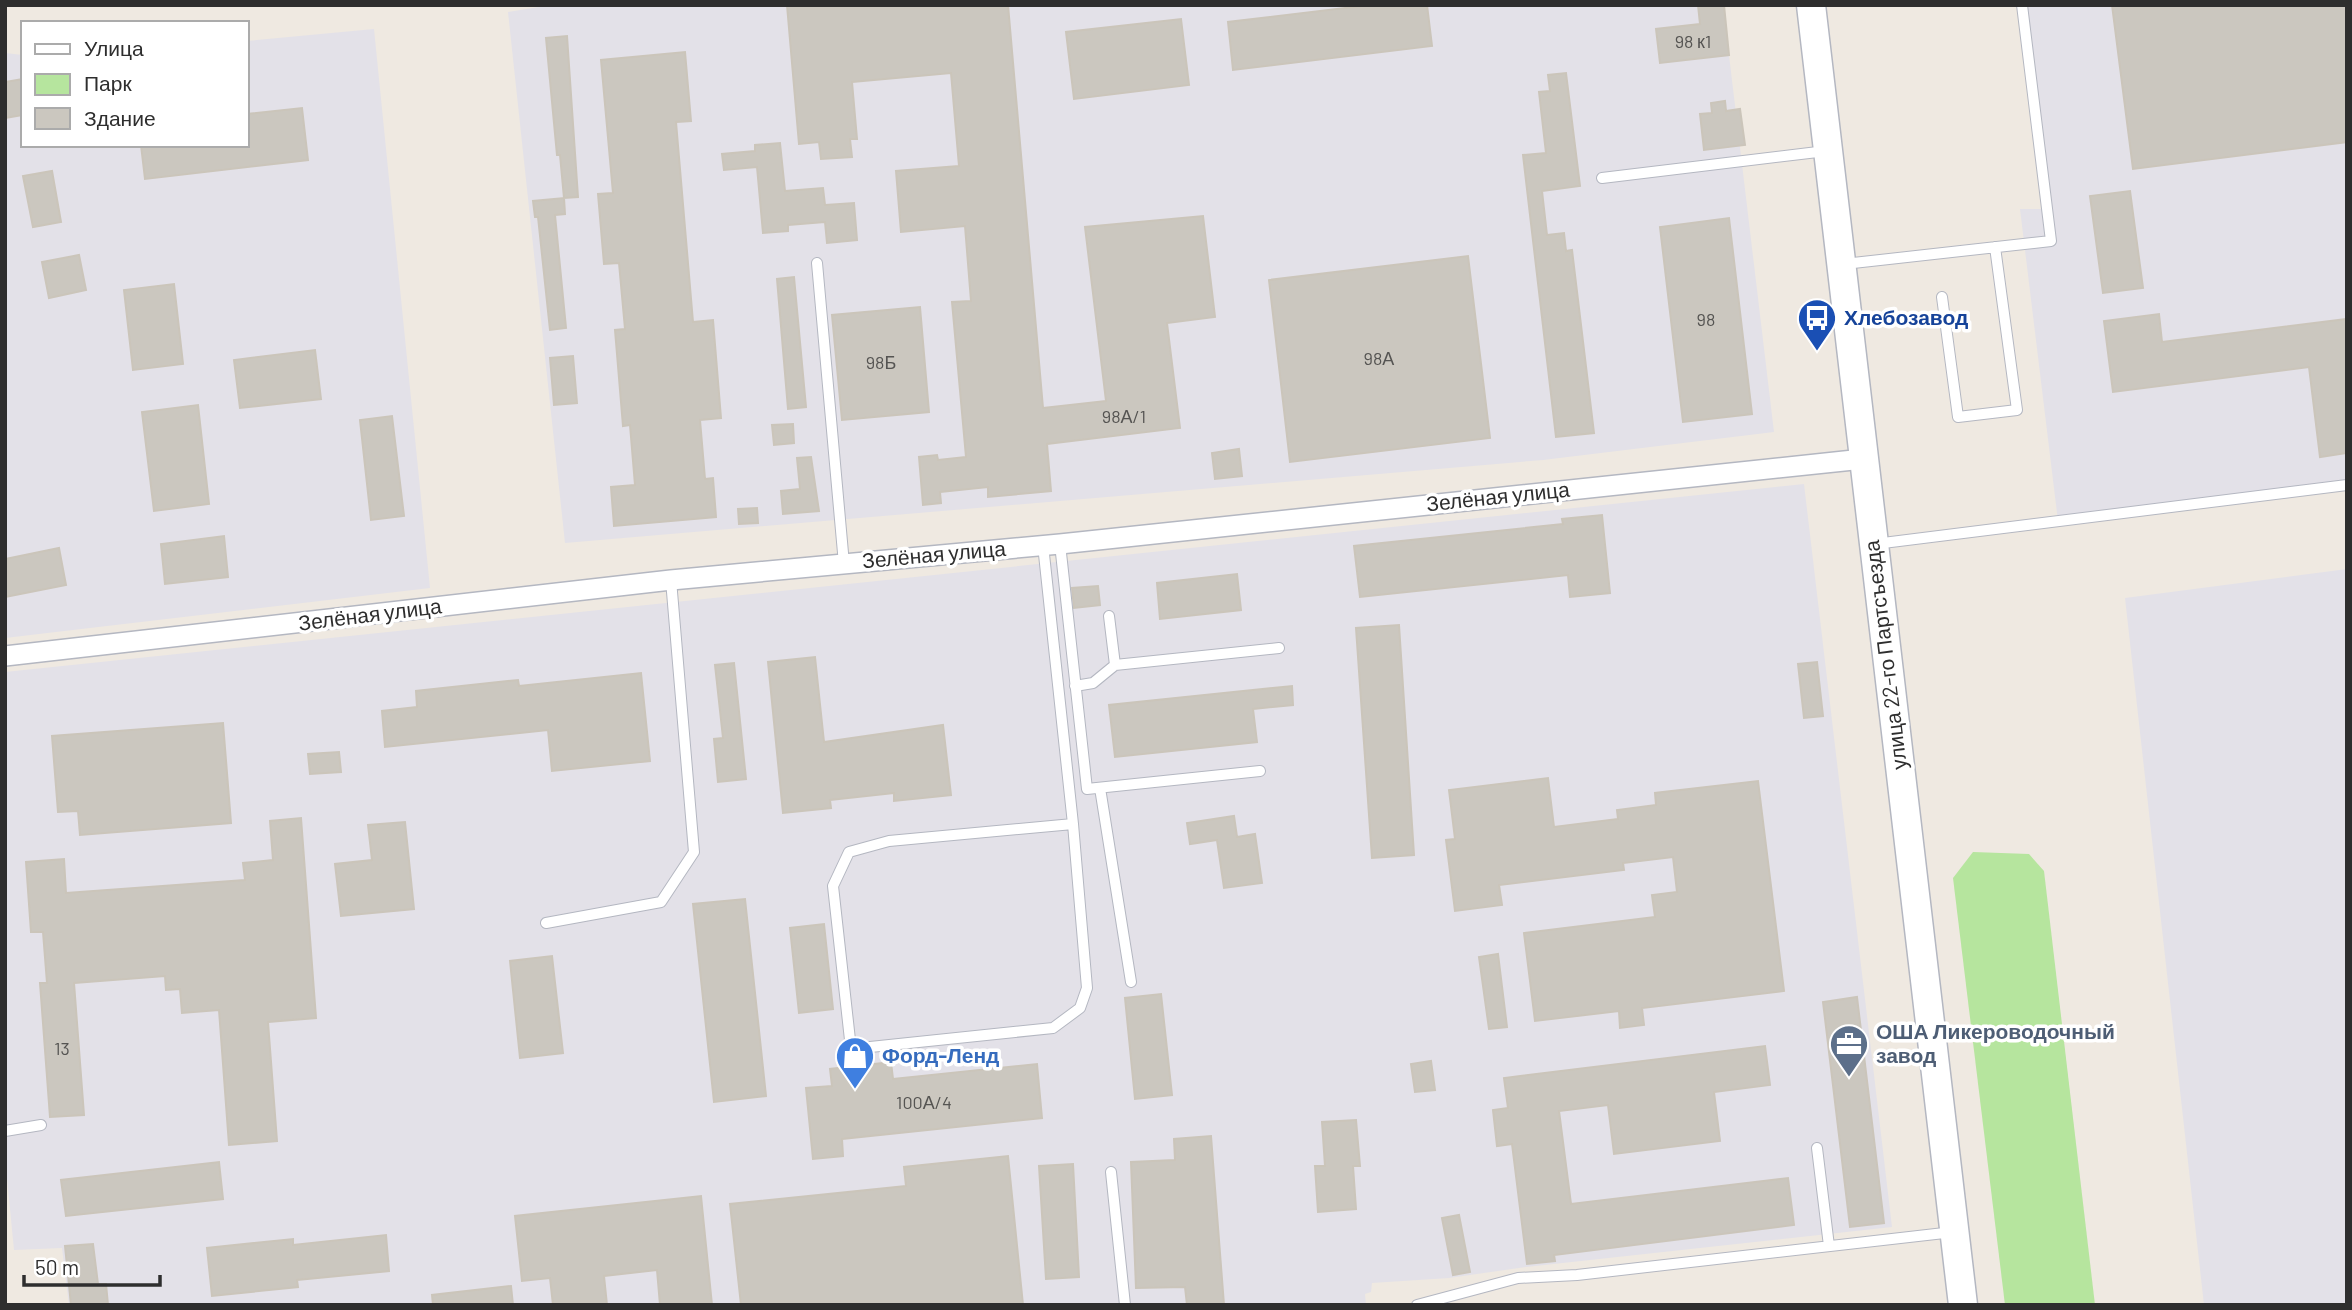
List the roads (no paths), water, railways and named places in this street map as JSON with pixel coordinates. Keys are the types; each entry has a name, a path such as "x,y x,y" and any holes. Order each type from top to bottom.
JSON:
{"main road":[{"name":"улица 22-го Партсъезда","path":"1811,5 1963,1305"}],"street":[{"name":"Зелёная улица","path":"5,656 671,580 1052,544 1863,458"}],"lane":[{"path":"1840,265 2051,241 2022,5"},
{"path":"1602,178 1826,151"},
{"path":"1942,297 1958,417 2017,410 1995,247"},
{"path":"817,262 844,564"},
{"path":"1873,545 2347,485"},
{"path":"1052,544 1076,686 1087,789 1260,771"},
{"path":"1052,544 1087,988 1080,1008 1053,1028 851,1049 833,886 849,852 889,841 1073,824"},
{"path":"546,923 661,902 694,852 671,580"},
{"path":"1109,616 1115,666"},
{"path":"1076,686 1093,683 1115,666 1279,648"},
{"path":"1100,788 1131,982"},
{"path":"5,1131 41,1125"},
{"path":"1817,1148 1829,1246"},
{"path":"1111,1172 1125,1305"},
{"path":"1417,1305 1518,1278 1577,1275 1954,1232"}],"place":[{"name":"Хлебозавод","path":"1817,352"},
{"name":"ОША Ликероводочный завод","path":"1849,1078"},
{"name":"Форд-Ленд","path":"855,1090"}]}
